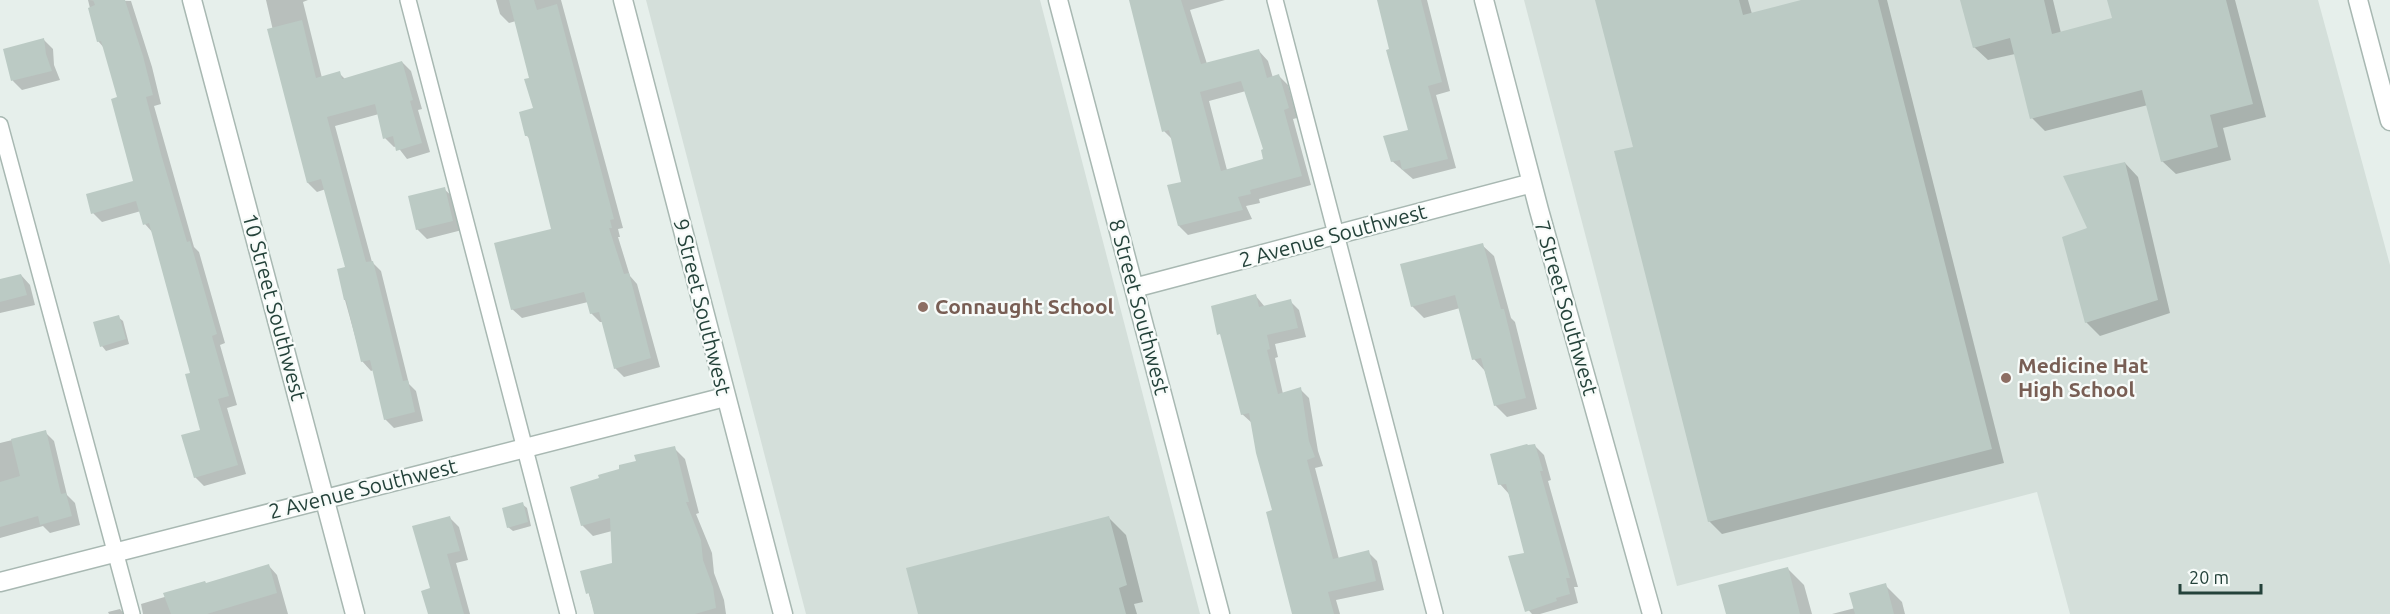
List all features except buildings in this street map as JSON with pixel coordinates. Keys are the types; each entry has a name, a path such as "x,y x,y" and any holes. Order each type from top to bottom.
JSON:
{"street":[{"name":"10 Street Southwest","path":"192,0 355,614"},
{"name":"9 Street Southwest","path":"623,0 783,614"},
{"name":"8 Street Southwest","path":"1058,0 1220,614"},
{"name":"7 Street Southwest","path":"1484,0 1532,183 1652,614"},
{"path":"2358,0 2390,121"},
{"name":"2 Avenue Southwest","path":"1134,288 1532,183"},
{"name":"2 Avenue Southwest","path":"0,582 725,397"}],"lane":[{"path":"408,0 568,614"},
{"path":"1275,0 1436,614"},
{"path":"0,125 132,614"}],"shaded area":[{"name":"Connaught School","path":"646,0 1040,0 1200,614 806,614"},
{"name":"Medicine Hat High School","path":"1524,0 2318,0 2390,265 2390,614 2070,614 2037,492 1677,586"}],"place":[{"name":"Connaught School","path":"923,307"},
{"name":"Medicine Hat High School","path":"2006,378"}]}
